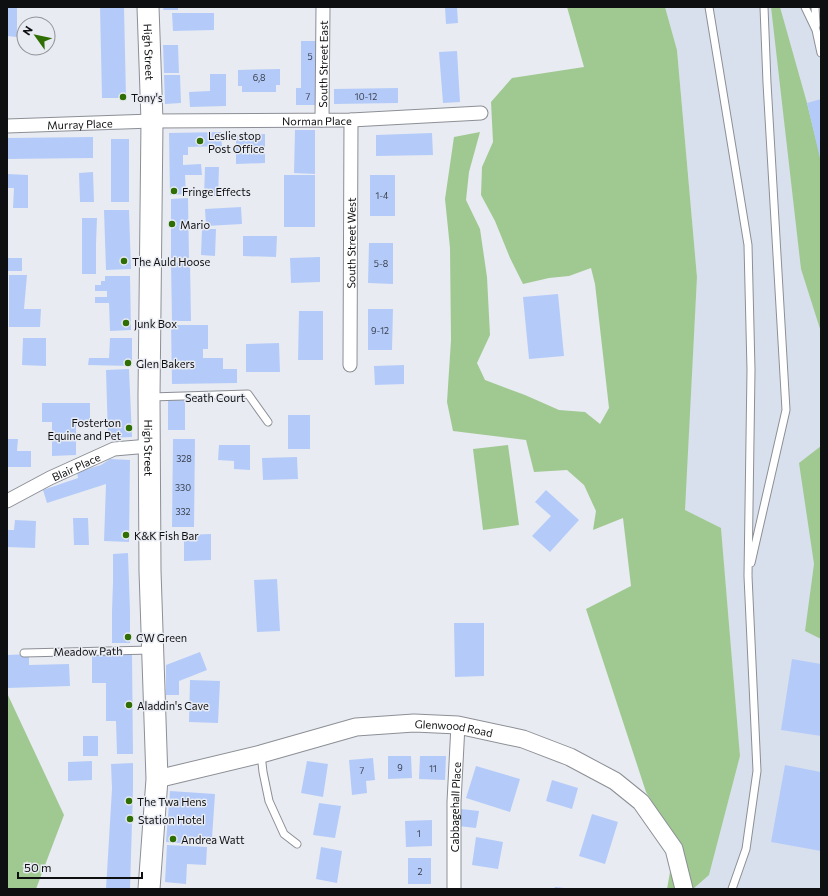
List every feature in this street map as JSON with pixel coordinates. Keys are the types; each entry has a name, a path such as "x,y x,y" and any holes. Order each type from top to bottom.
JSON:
{"main road":[{"name":"High Street","path":"148,7 152,121 149,397 150,571 157,779 149,889"}],"street":[{"name":"South Street East","path":"322,120 324,7"},
{"name":"Norman Place","path":"152,121 351,120 481,113"},
{"name":"South Street West","path":"350,365 351,120"},
{"name":"Murray Place","path":"7,126 152,121"},
{"name":"Blair Place","path":"7,501 50,478 114,449 149,446"},
{"name":"Glenwood Road","path":"157,779 261,754 356,726 414,723 458,725 523,739 570,757 616,781 641,802 674,849 684,889"},
{"name":"Cabbagehall Place","path":"454,889 454,802 458,725"}],"lane":[{"path":"709,7 748,245 751,370 748,576 757,771 746,849 732,889"},
{"path":"748,576 786,410 767,90 764,7"},
{"path":"805,7 816,30"},
{"path":"815,7 816,30 821,53"},
{"name":"Seath Court","path":"149,397 248,394 268,422"},
{"name":"Meadow Path","path":"24,653 153,650"},
{"path":"261,754 269,801 284,834 297,844"}],"shaded area":[{"path":"665,7 821,7 821,889 693,889 709,874 740,756 721,529 684,510 697,277 677,50"}],"green space":[{"path":"567,7 665,7 677,50 697,277 685,510 721,528 740,756 709,875 693,889 679,846 646,792 586,609 631,586 623,518 593,530 596,511 584,485 567,470 534,472 526,440 453,431 447,402 451,340 450,248 445,199 454,137 480,132 469,172 466,200 480,229 487,277 490,335 477,363 485,380 559,410 585,412 600,424 609,408 595,284 591,268 569,276 549,278 523,284 510,258 495,221 481,195 482,167 493,142 491,102 512,78 584,67"},
{"path":"771,7 780,7 807,103 821,160 821,332 801,269"},
{"path":"508,445 519,525 483,530 473,449"},
{"path":"821,446 821,639 805,631 814,564 799,463"},
{"path":"7,693 64,815 36,889 7,889"},
{"path":"674,849 680,889 667,889"}],"building":[{"path":"7,7 17,7 16,37 7,36"},
{"path":"100,7 124,7 126,98 102,98"},
{"path":"164,7 178,7 178,10 163,10"},
{"path":"445,7 457,7 458,23 446,24"},
{"path":"172,13 214,13 214,30 173,31"},
{"path":"301,41 319,41 319,105 296,105 296,88 301,88"},
{"path":"163,45 178,45 179,73 164,73"},
{"path":"457,51 460,102 443,103 439,52"},
{"path":"280,69 280,85 276,85 276,92 242,92 242,86 238,86 238,70"},
{"path":"210,74 226,74 226,106 190,107 189,92 210,91"},
{"path":"164,75 180,75 181,103 165,104"},
{"path":"398,88 398,103 334,104 334,89"},
{"path":"821,99 821,158 820,158 807,103"},
{"path":"295,130 315,130 315,174 294,173"},
{"path":"221,132 222,146 188,147 188,155 183,155 183,165 201,164 202,175 185,175 186,194 170,195 169,133"},
{"path":"432,133 433,155 376,156 376,135"},
{"path":"265,134 265,163 236,164 236,135"},
{"path":"93,137 93,158 7,159 7,138"},
{"path":"111,139 129,139 129,202 111,202"},
{"path":"205,167 219,167 218,196 204,196"},
{"path":"93,172 94,202 80,202 79,173"},
{"path":"7,174 28,175 28,208 13,208 14,188 7,188"},
{"path":"284,175 315,175 315,227 284,227"},
{"path":"370,175 395,175 395,216 370,216"},
{"path":"188,198 189,258 171,258 171,199"},
{"path":"241,207 242,224 206,226 205,209"},
{"path":"104,210 129,210 131,269 106,270"},
{"path":"82,218 97,218 96,274 82,274"},
{"path":"202,229 216,229 215,256 201,255"},
{"path":"243,236 277,236 276,257 243,256"},
{"path":"369,243 393,243 393,284 368,283"},
{"path":"320,257 320,282 291,283 290,258"},
{"path":"7,258 22,258 22,271 7,271"},
{"path":"190,262 191,321 172,321 171,263"},
{"path":"9,275 27,275 24,309 41,309 40,327 9,327"},
{"path":"105,276 130,276 131,330 110,331 109,303 95,303 95,297 107,297 107,291 95,291 95,285 101,285 101,281 105,281"},
{"path":"558,294 564,356 529,359 523,297"},
{"path":"368,309 393,309 392,350 368,350"},
{"path":"299,311 323,311 323,360 298,360"},
{"path":"171,325 208,325 208,349 203,349 203,358 223,358 223,369 237,369 237,383 172,384"},
{"path":"23,338 46,338 46,366 22,365"},
{"path":"110,338 132,338 132,366 88,365 89,358 109,358"},
{"path":"279,343 280,372 246,372 246,344"},
{"path":"404,365 404,384 375,385 374,366"},
{"path":"129,369 132,437 108,438 106,370"},
{"path":"168,400 185,400 185,430 168,430"},
{"path":"42,403 90,403 90,421 76,422 76,455 52,456 52,422 42,422"},
{"path":"288,415 310,415 310,449 288,449"},
{"path":"7,439 18,439 17,451 31,451 31,467 7,467"},
{"path":"173,439 195,439 194,527 172,527"},
{"path":"219,445 250,445 250,470 234,469 234,461 218,460"},
{"path":"297,457 298,479 263,480 262,458"},
{"path":"110,459 130,460 129,542 104,541 106,484 47,503 43,490 78,478 77,472 101,465"},
{"path":"546,490 579,520 550,552 532,536 551,516 535,502"},
{"path":"73,518 88,518 89,545 74,545"},
{"path":"15,520 36,521 35,548 7,547 7,530 14,530"},
{"path":"211,534 211,560 184,561 184,535"},
{"path":"128,553 130,643 112,643 113,554"},
{"path":"277,579 280,631 257,632 254,580"},
{"path":"454,623 484,623 484,676 455,677"},
{"path":"200,652 207,670 179,681 179,695 166,695 166,665"},
{"path":"29,654 29,665 69,664 70,686 7,688 7,655"},
{"path":"92,654 132,655 133,754 117,754 116,721 106,721 106,683 92,683"},
{"path":"792,659 821,664 821,736 781,730"},
{"path":"190,680 220,681 218,723 189,722"},
{"path":"83,736 98,736 98,756 83,756"},
{"path":"388,756 411,756 412,778 388,779"},
{"path":"420,756 446,756 445,780 419,779"},
{"path":"373,758 375,780 366,781 367,793 352,795 349,760"},
{"path":"92,761 92,780 68,781 68,762"},
{"path":"307,761 328,764 323,797 301,793"},
{"path":"133,763 130,889 106,889 112,789 111,764"},
{"path":"785,765 821,772 821,851 771,842"},
{"path":"476,766 520,779 510,812 466,798"},
{"path":"552,780 578,788 572,809 546,801"},
{"path":"170,791 215,794 212,838 193,837 193,844 166,842"},
{"path":"319,803 341,806 335,838 313,835"},
{"path":"461,809 479,811 476,828 458,826"},
{"path":"592,814 618,822 605,864 579,856"},
{"path":"432,820 432,846 406,847 405,821"},
{"path":"476,837 503,842 498,869 472,865"},
{"path":"167,845 207,847 206,865 187,864 186,884 165,882"},
{"path":"321,847 342,851 337,883 316,879"},
{"path":"408,858 431,858 431,884 408,884"},
{"path":"555,887 564,888 564,889 554,889"}],"place":[{"name":"Tony's","path":"123,97"},
{"name":"Leslie stop Post Office","path":"200,141"},
{"name":"Fringe Effects","path":"174,191"},
{"name":"Mario","path":"172,224"},
{"name":"The Auld Hoose","path":"124,261"},
{"name":"Junk Box","path":"126,323"},
{"name":"Glen Bakers","path":"128,363"},
{"name":"Fosterton Equine and Pet","path":"129,428"},
{"name":"K&K Fish Bar","path":"126,535"},
{"name":"CW Green","path":"128,637"},
{"name":"Aladdin's Cave","path":"129,705"},
{"name":"The Twa Hens","path":"129,801"},
{"name":"Station Hotel","path":"130,819"},
{"name":"Andrea Watt","path":"173,839"}]}
